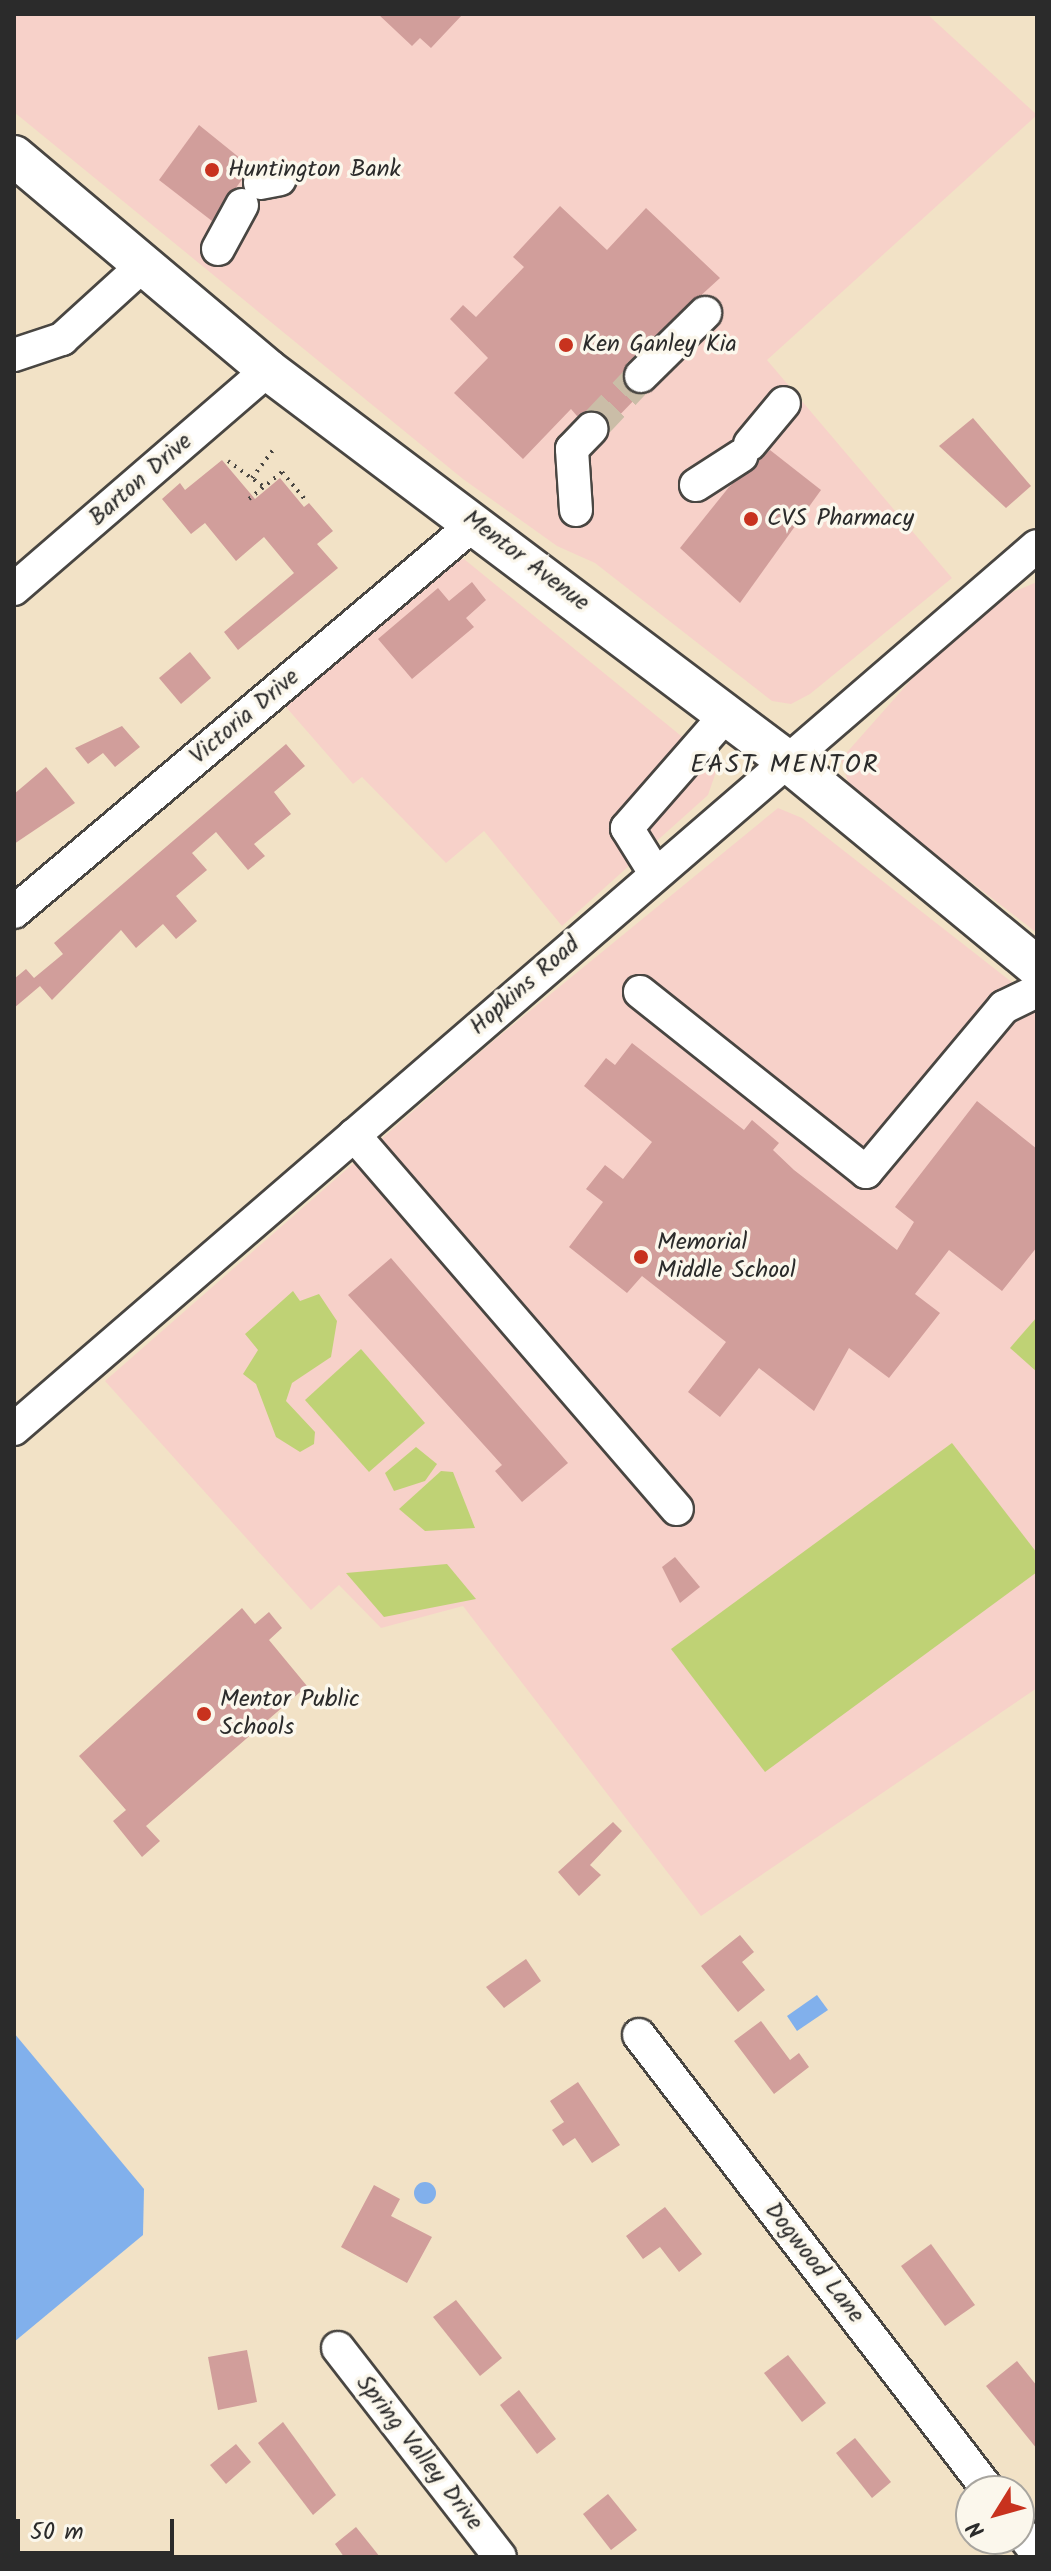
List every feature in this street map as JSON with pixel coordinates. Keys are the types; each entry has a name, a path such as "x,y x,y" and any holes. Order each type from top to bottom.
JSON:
{"main road":[{"name":"Mentor Avenue","path":"14,156 141,267 268,370 786,760 1037,967"}],"street":[{"path":"218,249 261,189"},
{"path":"14,355 62,339 141,267"},
{"path":"641,376 705,313"},
{"name":"Barton Drive","path":"14,589 268,370"},
{"path":"696,485 746,450 784,403"},
{"path":"576,510 572,449 591,429"},
{"name":"Victoria Drive","path":"14,912 475,523"},
{"name":"Hopkins Road","path":"14,1429 1037,546"},
{"path":"1004,573 1037,569"},
{"path":"655,873 627,828 726,715"},
{"path":"640,992 866,1172 1004,1007 1037,991"},
{"path":"354,1135 677,1509"},
{"name":"Dogwood Lane","path":"639,2035 977,2475"},
{"name":"Spring Valley Drive","path":"338,2348 500,2557"}],"path":[{"path":"252,478 273,450"},
{"path":"228,461 264,487"},
{"path":"249,499 282,472 306,501"}],"shaded area":[{"name":"Ken Ganley Kia","path":"14,14 927,14 1037,115 767,360 952,578 810,694 791,704 772,701 595,563 557,546 463,479 14,112"},
{"path":"464,559 718,766 708,795 562,926 484,831 446,863 362,777 353,784 279,699 446,563"},
{"path":"1037,582 1037,933 850,789 841,759 918,672 1003,596"},
{"name":"Memorial Middle School","path":"778,808 802,818 1037,1002 1037,1688 701,1916 463,1606 381,1628 339,1585 311,1610 105,1381 492,1042"}],"green space":[{"path":"293,1291 300,1301 319,1294 337,1321 331,1357 292,1383 286,1401 315,1432 314,1444 300,1452 276,1437 256,1384 243,1374 258,1350 245,1334"},
{"path":"1037,1317 1037,1372 1010,1348"},
{"path":"361,1349 425,1423 369,1472 305,1400"},
{"path":"952,1443 1037,1553 1037,1572 765,1772 671,1649"},
{"path":"416,1447 437,1464 425,1481 394,1491 385,1473"},
{"path":"441,1471 453,1472 475,1528 425,1531 399,1509"},
{"path":"447,1564 476,1599 384,1617 346,1573"}],"water":[{"path":"817,1995 828,2010 797,2031 787,2016"},
{"path":"14,2033 144,2189 143,2235 14,2342"},
{"path":"425,2182 433,2185 436,2193 433,2201 425,2204 417,2201 414,2193 417,2185"}],"building":[{"path":"378,14 463,14 431,48 420,38 412,46"},
{"path":"199,125 251,167 212,221 159,180"},
{"name":"Ken Ganley Kia","path":"560,206 607,250 646,208 720,278 627,363 623,382 640,394 609,426 596,411 577,416 571,409 523,459 454,393 488,358 450,319 463,305 476,317 524,267 513,257"},
{"path":"973,418 1031,486 1006,508 939,446"},
{"name":"CVS Pharmacy","path":"770,450 821,490 740,603 680,548 729,487"},
{"path":"222,460 255,499 280,478 304,507 309,503 333,531 317,544 338,568 238,650 224,632 294,573 264,537 236,561 205,523 191,534 162,499 180,483 185,490"},
{"path":"472,582 486,600 466,618 474,627 412,679 378,639 438,588 449,601"},
{"path":"190,652 211,678 181,704 159,678"},
{"path":"122,726 140,747 115,767 103,753 88,764 75,748"},
{"path":"286,744 305,766 274,792 291,814 254,844 265,856 248,870 216,832 192,853 207,870 176,896 197,921 176,939 163,924 136,948 121,930 52,1000 40,986 14,1008 14,979 26,969 34,978 63,954 54,943"},
{"path":"46,767 75,803 14,844 14,794"},
{"path":"632,1043 744,1130 752,1120 779,1143 773,1150 794,1170 897,1250 914,1222 895,1207 977,1101 1037,1149 1037,1247 1002,1291 949,1250 915,1294 940,1313 889,1378 849,1348 814,1411 759,1368 720,1417 688,1392 726,1342 642,1276 627,1293 569,1247 603,1202 586,1189 605,1165 623,1179 652,1142 584,1086 606,1058 615,1065"},
{"path":"391,1258 568,1463 522,1502 495,1471 502,1465 348,1295"},
{"path":"675,1557 700,1587 680,1603 662,1567"},
{"path":"242,1608 255,1624 269,1612 282,1628 269,1640 307,1686 146,1826 160,1841 142,1857 113,1821 126,1810 79,1756"},
{"path":"613,1822 622,1831 590,1865 601,1875 579,1896 558,1872"},
{"path":"740,1935 754,1952 742,1962 765,1990 738,2012 701,1966"},
{"path":"526,1959 541,1981 504,2008 486,1987"},
{"path":"761,2021 790,2060 799,2053 809,2067 774,2094 734,2041"},
{"path":"578,2082 620,2145 592,2163 575,2138 563,2146 552,2130 564,2122 550,2101"},
{"path":"374,2185 400,2199 391,2216 432,2237 407,2283 341,2247"},
{"path":"665,2207 702,2254 679,2272 660,2247 643,2259 626,2236"},
{"path":"931,2244 975,2305 945,2326 901,2266"},
{"path":"456,2300 502,2358 480,2376 433,2317"},
{"path":"247,2350 257,2402 218,2410 208,2357"},
{"path":"788,2355 826,2403 802,2422 764,2373"},
{"path":"1017,2361 1037,2386 1037,2449 986,2386"},
{"path":"519,2390 556,2439 537,2454 500,2405"},
{"path":"283,2422 336,2495 313,2515 258,2443"},
{"path":"855,2438 891,2482 872,2498 836,2453"},
{"path":"236,2444 251,2462 226,2484 210,2465"},
{"path":"608,2494 637,2530 611,2550 583,2514"},
{"path":"356,2527 380,2557 344,2557 335,2544"}],"tunnel":[{"path":"591,429 641,376"}],"place":[{"name":"Huntington Bank","path":"212,170"},
{"name":"Ken Ganley Kia","path":"566,345"},
{"name":"CVS Pharmacy","path":"751,519"},
{"name":"Memorial Middle School","path":"641,1257"},
{"name":"Mentor Public Schools","path":"204,1714"}],"district":[{"name":"EAST MENTOR","path":"785,766"}]}
